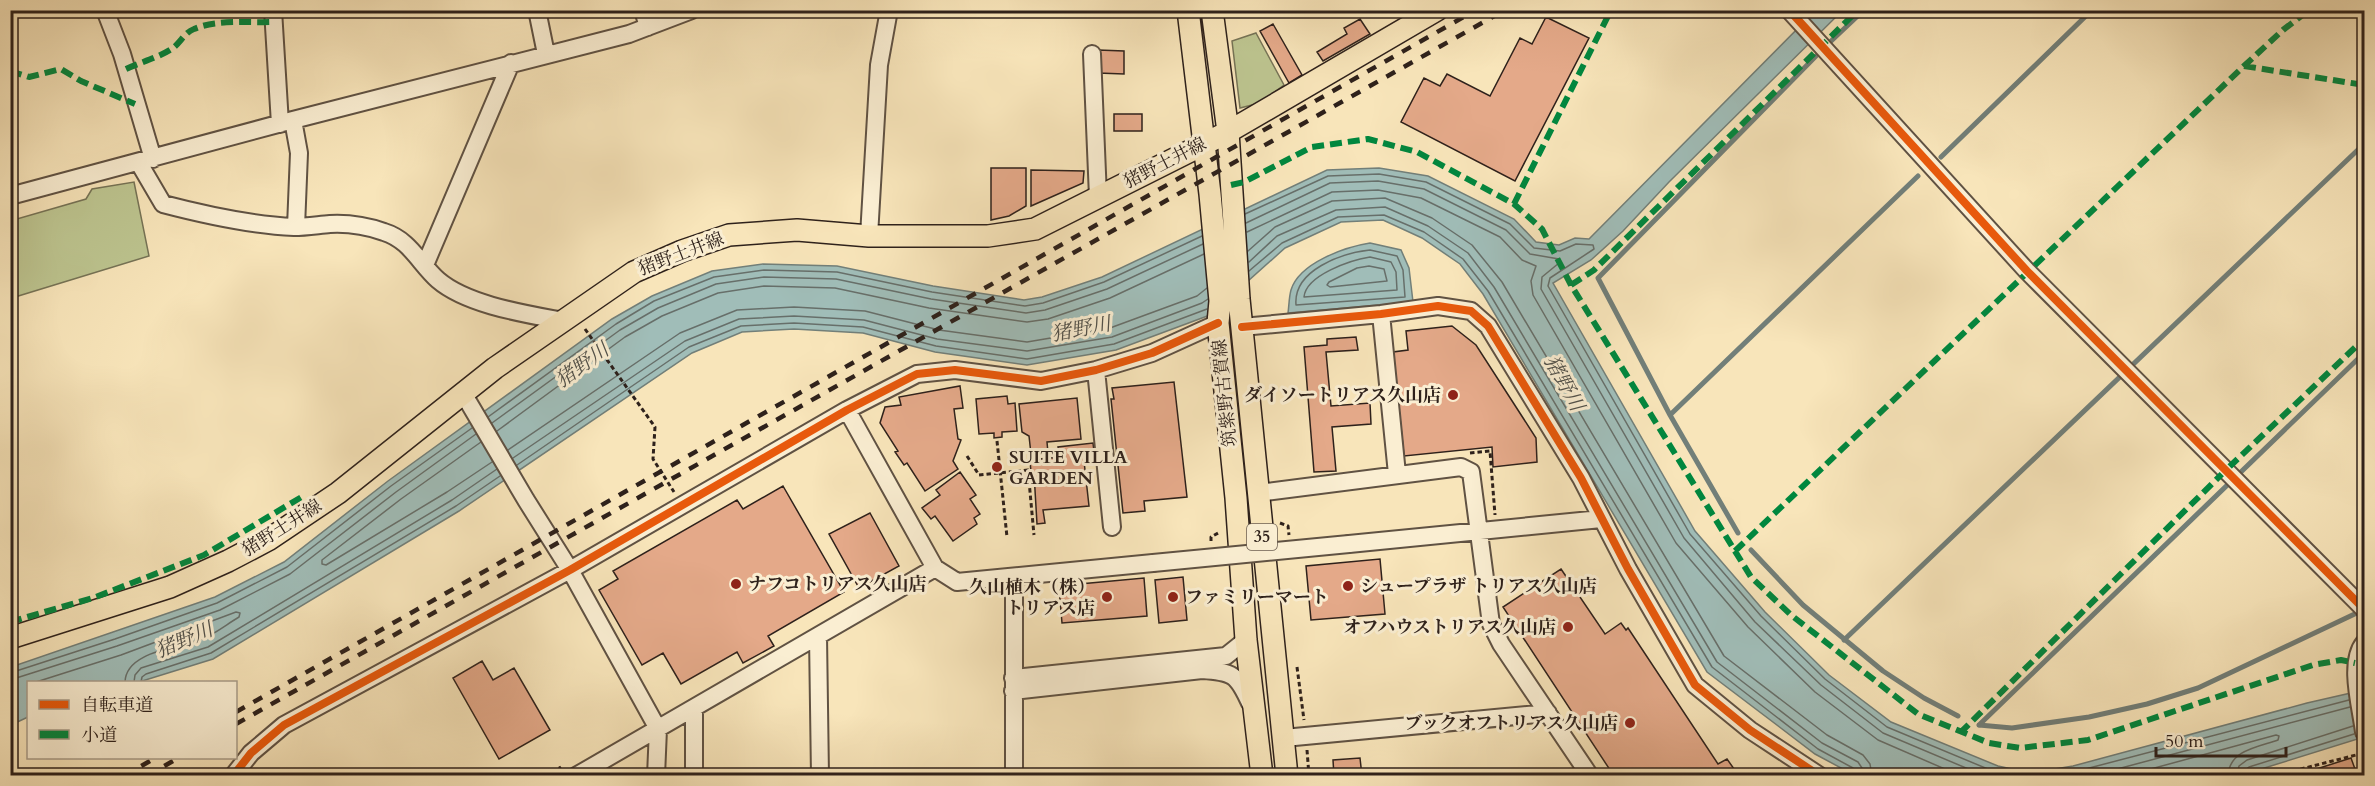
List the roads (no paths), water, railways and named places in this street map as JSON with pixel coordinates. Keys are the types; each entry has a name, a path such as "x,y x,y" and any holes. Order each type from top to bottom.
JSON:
{"main road":[{"name":"筑紫野古賀線","path":"1188,10 1210,194 1230,300 1242,327 1287,776"},
{"name":"筑紫野古賀線","path":"1212,10 1228,132 1231,185 1230,300 1218,322 1236,498 1246,640 1262,776"},
{"name":"猪野土井線","path":"10,638 170,587 268,540 338,493 463,393 634,272 682,251 729,235 797,230 869,236 988,236 1035,229 1228,132 1437,10"}],"street":[{"path":"105,10 122,54 146,161 163,204 195,213 296,227 333,224 373,228 404,242 438,280 464,294 507,310 569,317"},
{"path":"273,10 287,122 299,153 296,227"},
{"path":"537,10 546,54"},
{"path":"643,10 648,27"},
{"path":"10,196 648,27 692,10"},
{"path":"869,236 879,65 889,10"},
{"path":"1794,16 2027,271 2364,609"},
{"path":"1092,54 1098,197"},
{"path":"426,265 511,63"},
{"path":"1242,327 1381,314 1438,306 1456,307 1471,312 1488,326 1581,478 1601,519 1695,685 1750,730 1820,776"},
{"path":"1381,314 1397,474"},
{"path":"233,776 251,753 284,725 570,570 847,410 917,374 955,370 1041,381 1096,370 1152,353 1218,322"},
{"path":"1096,370 1112,527"},
{"path":"463,393 570,570 658,729 656,776"},
{"path":"847,410 935,568 957,582 1601,519"},
{"path":"1258,493 1461,467 1471,472 1491,624 1501,644 1590,776"},
{"path":"576,776 935,568"},
{"path":"1014,577 1014,776"},
{"path":"819,636 820,776"},
{"path":"1013,684 1226,656 1246,640"},
{"path":"2364,643 2355,663 2364,732"},
{"path":"1013,684 1202,670 1227,672 1241,684 1255,715"},
{"path":"694,708 694,776"},
{"path":"1284,738 1548,713"}],"water":[{"name":"猪野川","path":"1816,10 1842,11 1669,182 1623,231 1591,260 1553,283 1695,531 1765,612 1829,675 1891,722 1998,766 2030,773 2073,766 2307,703 2364,690 2364,737 2242,775 1854,775 1815,754 1707,672 1483,294 1460,264 1422,238 1383,220 1341,222 1285,248 1210,315 1116,350 1027,365 935,352 863,333 794,329 742,332 692,353 459,511 213,659 142,681 27,681 27,717 11,725 11,667 215,597 284,562 388,481 612,319 652,296 712,271 763,264 837,266 933,286 1024,300 1042,297 1102,277 1327,170 1379,168 1428,176 1514,219 1536,242 1559,245 1575,238 1589,239"},
{"path":"1370,243 1401,250 1409,268 1413,302 1288,313 1291,290 1303,272 1324,258 1348,248"}],"waterway":[{"path":"1829,43 1864,10"},
{"path":"1941,157 2092,10"},
{"path":"1816,56 1598,278 1670,415 1918,176"},
{"path":"1844,640 2364,144"},
{"path":"1979,725 2364,353"},
{"path":"1670,415 1738,533"},
{"path":"1751,550 1803,605 1883,671 1924,698 1958,716"},
{"path":"1979,725 2012,728 2089,717 2147,704 2198,688 2361,611"}],"railway":[{"path":"237,711 1476,10"},
{"path":"237,723 1505,10"},
{"path":"124,776 153,759"},
{"path":"147,776 176,759"}],"place":[{"name":"ダイソートリアス久山店","path":"1453,395"},
{"name":"SUITE VILLA GARDEN","path":"997,467"},
{"name":"ナフコトリアス久山店","path":"736,584"},
{"name":"シュープラザ トリアス久山店","path":"1348,586"},
{"name":"久山植木（株） トリアス店","path":"1107,597"},
{"name":"ファミリーマート","path":"1173,597"},
{"name":"オフハウストリアス久山店","path":"1568,627"},
{"name":"ブックオフトリアス久山店","path":"1630,723"}]}
